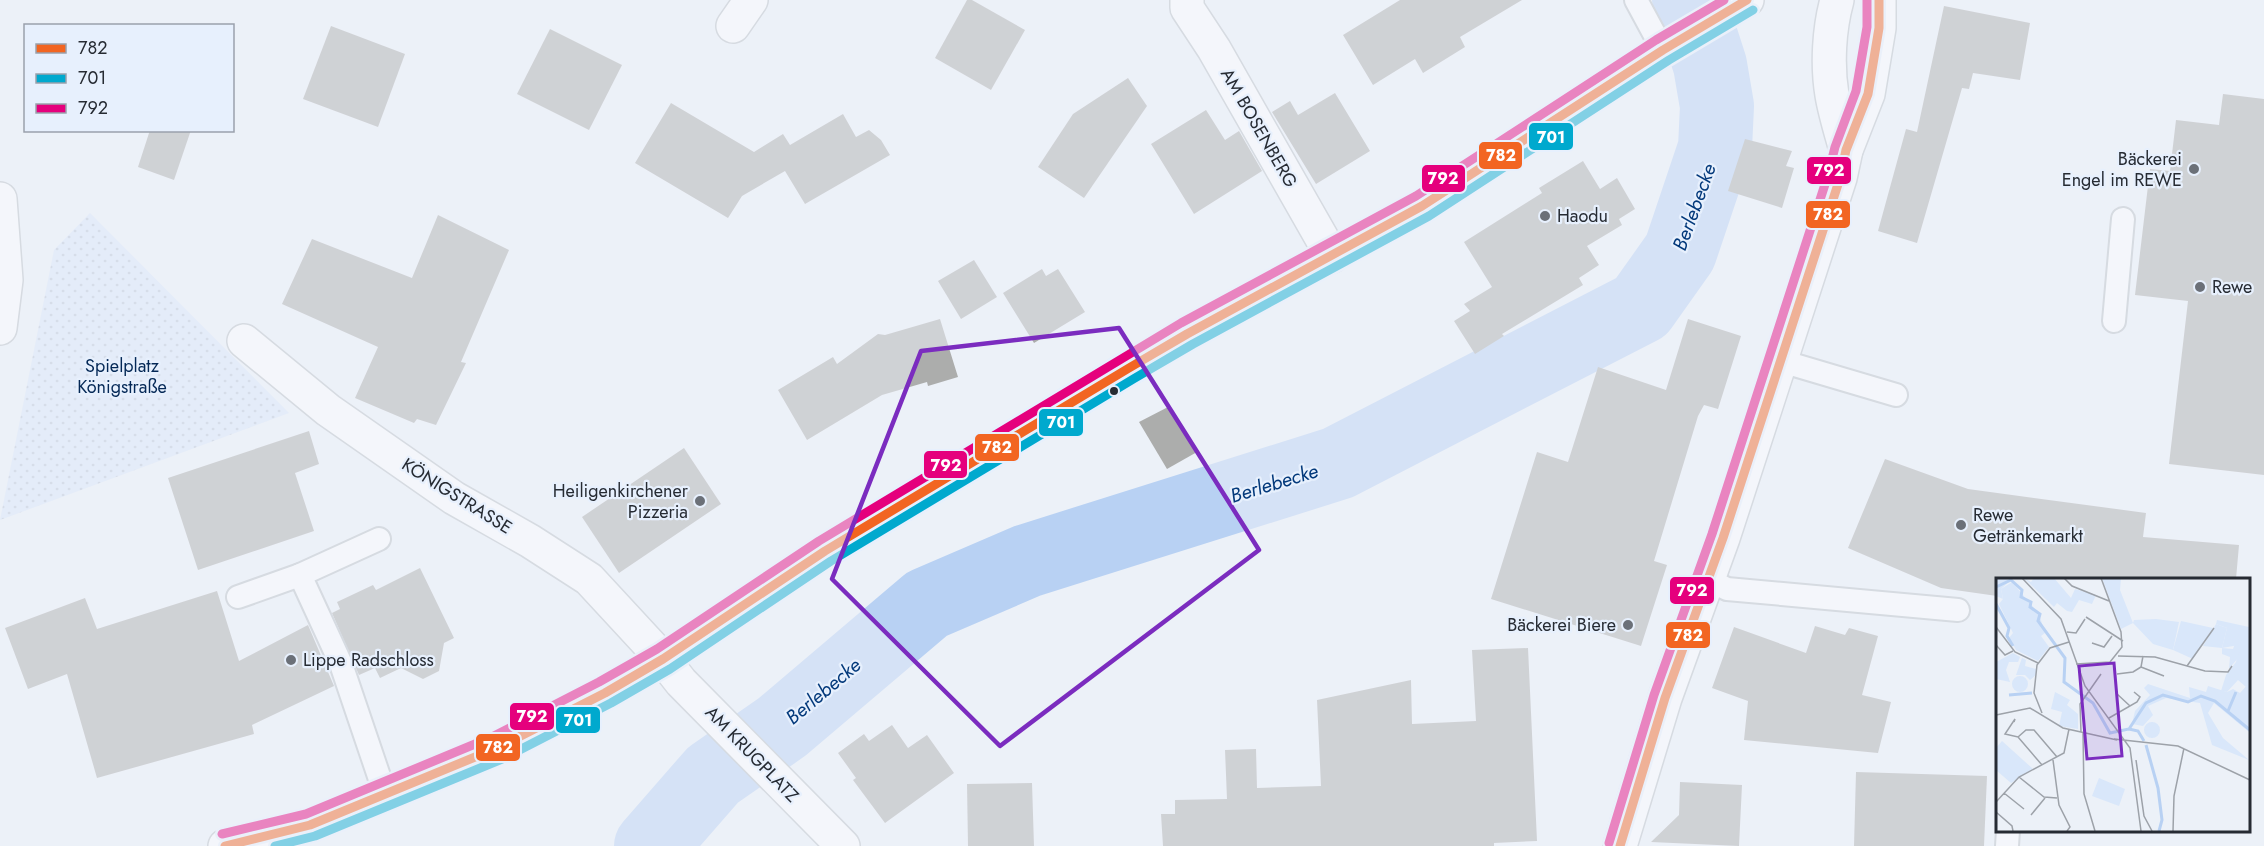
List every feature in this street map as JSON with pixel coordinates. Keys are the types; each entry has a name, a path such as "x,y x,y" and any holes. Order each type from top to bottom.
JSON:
{"main road":[{"name":"AM BOSENBERG","path":"1187,0 1187,8 1214,49 1332,256"},
{"path":"1837,0 1833,14 1830,50 1832,94 1846,150"},
{"path":"1620,846 1665,698 1723,538 1840,178 1846,150 1868,94 1880,28 1879,0"},
{"path":"225,846 310,825 497,748 605,693 663,659 825,551 1187,334 1422,206 1663,50 1741,4"},
{"path":"0,200 6,280 0,328"},
{"name":"KÖNIGSTRASSE","path":"244,341 328,410 454,498 530,541 589,579 663,659"},
{"name":"AM KRUGPLATZ","path":"663,659 681,682 843,846"}],"lane":[{"path":"1636,0 1663,50"},
{"path":"2114,321 2123,219"},
{"path":"1781,361 1896,395"},
{"path":"238,597 300,575 379,539"},
{"path":"300,575 341,664 385,794"},
{"path":"1707,579 1727,590 1958,610"},
{"path":"2007,846 2008,831"}],"highlighted area":[{"path":"1119,328 1259,550 1000,746 832,579 921,351"}],"green space":[{"name":"Spielplatz Königstraße","path":"90,213 289,413 0,520 54,250"}],"building":[{"path":"967,0 972,0 1025,30 991,90 935,58"},
{"path":"1400,0 1522,0 1460,37 1465,47 1423,73 1415,59 1373,85 1343,35"},
{"path":"1944,6 2030,23 2020,80 1973,73 1969,89 1962,88 1917,243 1878,231 1906,129 1917,132"},
{"path":"331,26 405,54 378,127 303,99"},
{"path":"550,29 622,65 589,130 517,94"},
{"path":"1128,78 1147,106 1084,198 1038,167 1073,114"},
{"path":"1335,93 1370,151 1316,184 1272,112 1290,101 1298,115"},
{"name":"Rewe","path":"2223,94 2264,99 2264,475 2169,464 2188,301 2135,295 2150,169 2170,171 2176,120 2219,125"},
{"path":"671,103 754,152 783,134 790,145 843,114 856,137 869,130 881,140 890,155 805,204 785,171 742,196 728,218 635,163"},
{"path":"1206,110 1225,140 1239,131 1262,171 1194,214 1151,144"},
{"path":"149,132 190,132 174,180 138,167"},
{"path":"1745,139 1792,151 1786,166 1794,168 1782,208 1728,191"},
{"path":"1583,161 1600,189 1617,178 1635,209 1619,219 1622,225 1587,246 1599,265 1579,278 1583,285 1502,334 1504,336 1475,354 1454,321 1470,311 1464,304 1492,287 1464,242 1542,193 1539,188"},
{"path":"438,215 509,250 461,362 466,363 436,425 417,419 414,423 355,398 378,347 282,304 312,239 412,278"},
{"path":"974,260 997,297 961,319 938,281"},
{"path":"1042,269 1046,276 1058,269 1085,312 1034,343 1003,293"},
{"path":"940,319 958,377 928,386 927,382 882,395 807,440 778,390 833,357 837,364 878,334 885,335"},
{"path":"1688,319 1741,336 1718,409 1704,405 1698,416 1654,561 1667,565 1641,646 1491,599 1537,452 1568,462 1598,367 1666,390"},
{"path":"1170,406 1197,452 1167,469 1139,422"},
{"path":"309,431 319,464 295,473 314,531 198,570 168,478"},
{"path":"684,448 721,504 619,573 582,517"},
{"name":"Rewe Getränkemarkt","path":"1885,459 1968,489 2146,513 2143,537 2239,545 2236,578 1996,578 1996,596 1941,588 1848,548"},
{"path":"420,568 454,638 444,643 439,671 423,679 401,668 380,678 375,668 359,675 332,613 340,609 337,602 373,585 376,590"},
{"path":"217,591 239,661 308,625 334,686 252,725 254,734 97,778 67,674 28,689 5,628 85,598 97,629"},
{"path":"1815,626 1845,635 1849,628 1878,636 1862,695 1891,702 1878,753 1744,740 1748,701 1712,688 1734,627 1806,653"},
{"path":"1528,648 1537,841 1494,843 1494,846 1163,846 1161,814 1175,814 1175,800 1227,799 1225,750 1256,749 1257,788 1321,786 1317,700 1411,680 1412,724 1476,721 1472,650"},
{"path":"892,725 908,748 927,735 954,773 885,823 853,780 856,778 838,753 864,734 869,741"},
{"path":"1856,772 1987,776 1984,846 1854,846"},
{"path":"1680,782 1742,785 1739,846 1651,842 1679,815"},
{"path":"1032,783 1034,846 968,846 967,784"}],"waterway":[{"name":"Berlebecke","path":"651,846 713,775 782,727 927,604 1027,561 1338,463 1641,307 1680,252 1715,148 1717,106 1710,65 1689,0"}],"transit line":[{"name":"792","path":"222,834 306,814 492,737 599,682 657,649 819,541 1181,323 1416,196 1656,40 1724,0"},
{"name":"782","path":"225,846 310,825 497,748 605,693 663,659 825,551 1129,368 1422,206 1663,50 1747,0"},
{"name":"792","path":"1609,843 1654,695 1712,534 1828,175 1835,147 1856,91 1867,27 1867,0"},
{"name":"782","path":"1620,846 1665,698 1723,538 1840,178 1846,150 1868,94 1879,28 1879,0"},
{"name":"701","path":"275,846 315,836 502,759 611,703 670,669 831,561 1135,378 1429,216 1669,60 1753,10"}],"place":[{"name":"Bäckerei Engel im REWE","path":"2194,169"},
{"name":"Haodu","path":"1545,216"},
{"name":"Rewe","path":"2200,287"},
{"name":"Heiligenkirchener Pizzeria","path":"700,501"},
{"name":"Rewe Getränkemarkt","path":"1961,525"},
{"name":"Bäckerei Biere","path":"1628,625"},
{"name":"Lippe Radschloss","path":"291,660"}]}
